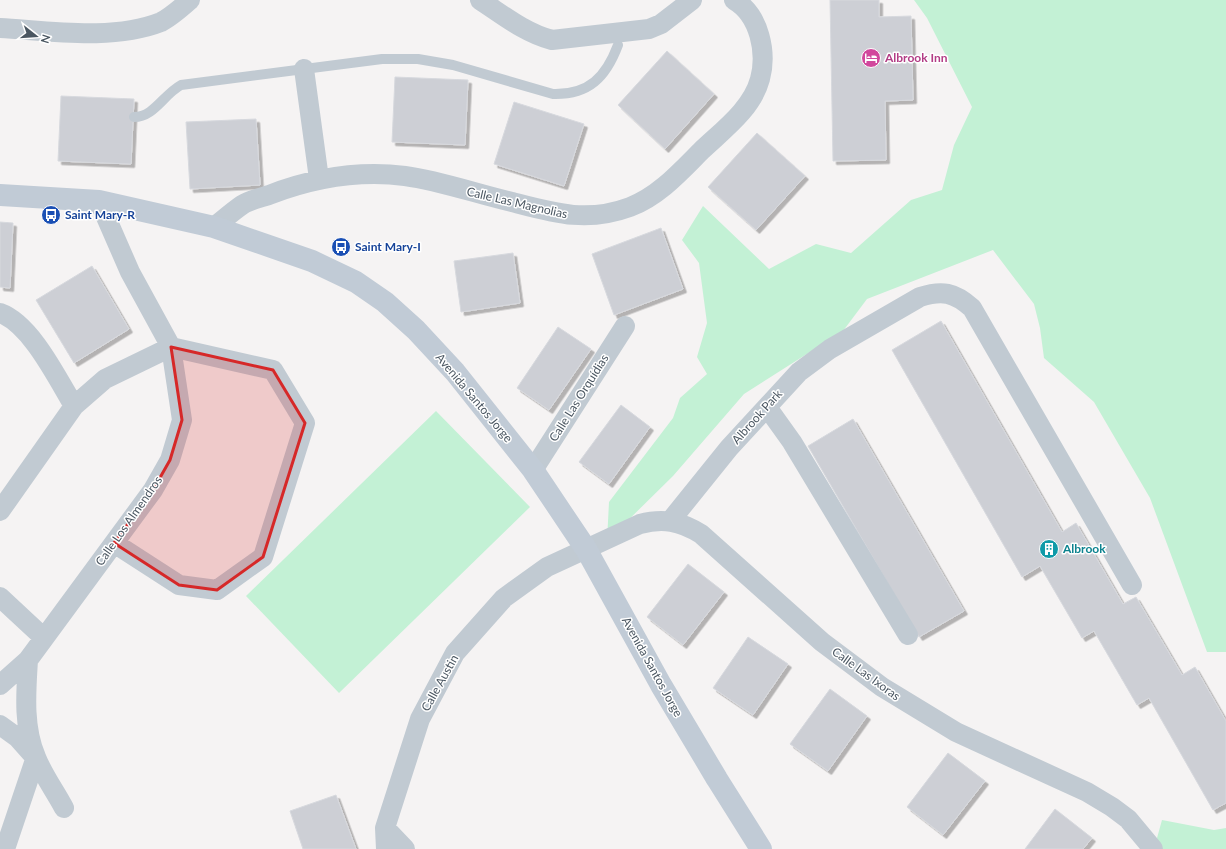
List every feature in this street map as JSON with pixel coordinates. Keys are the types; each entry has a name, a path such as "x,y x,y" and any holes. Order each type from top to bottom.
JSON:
{"main road":[{"name":"Avenida Santos Jorge","path":"0,195 98,201 214,227 312,261 356,282 385,302 416,330 455,372 533,470 586,548 661,685 761,849"}],"street":[{"path":"0,28 116,33 140,29 162,21 190,0"},
{"path":"480,0 537,36 552,40 649,29 661,24 692,0"},
{"name":"Calle Las Magnolias","path":"214,227 244,204 289,187 319,179 364,174 406,176 572,216 602,215 632,206 652,196 668,183 739,115 755,93 763,68 762,45 753,20 734,0"},
{"path":"304,69 319,179"},
{"name":"Calle Los Almendros","path":"0,685 28,660 153,490 170,460 182,420 171,347 130,272 98,201"},
{"name":"Albrook Park","path":"671,520 729,448 799,372 830,349 920,297 935,292 949,293 962,299 972,308 1132,585"},
{"path":"0,313 10,316 27,331 74,406"},
{"name":"Calle Las Orquídias","path":"533,470 624,326"},
{"path":"0,511 74,406 105,379 171,347 273,370 305,423 263,557 217,590 179,585 114,543"},
{"path":"767,407 792,442 908,635"},
{"name":"Calle Las Ixoras","path":"586,548 640,524 655,520 671,520 686,524 701,534 822,642 882,687 956,732 1087,792 1106,803 1128,819 1153,849"},
{"name":"Calle Austin","path":"386,849 385,828 420,719 455,653 504,598 547,567 586,548"},
{"path":"0,597 44,638"},
{"path":"28,660 28,727 36,757 64,808"},
{"path":"0,725 18,738 36,757"},
{"path":"5,849 36,757"},
{"path":"385,828 405,849"}],"lane":[{"path":"134,117 142,117 149,114 170,91 180,85 382,59 418,59 453,66 553,94 568,94 585,88 600,77 611,63 618,45"}],"highlighted area":[{"path":"171,347 273,370 305,423 263,557 217,590 179,585 114,543 153,490 170,460 182,420"}],"green space":[{"path":"914,0 1226,0 1226,652 1207,652 1150,498 1094,402 1044,358 1040,328 1034,304 993,250 867,299 843,331 744,394 673,476 607,541 609,502 673,418 680,398 707,374 697,357 707,323 699,263 682,240 703,206 769,269 816,244 851,253 911,200 942,190 954,145 972,107 927,18"},
{"path":"436,411 530,507 339,693 246,596"},
{"path":"1162,820 1214,830 1226,828 1226,849 1160,849 1157,838"}],"building":[{"name":"Albrook Inn","path":"830,0 879,0 879,17 911,16 913,100 885,101 886,160 833,161"},
{"path":"667,51 714,94 665,149 618,105"},
{"path":"395,77 468,80 465,145 392,142"},
{"path":"61,96 134,99 131,164 58,161"},
{"path":"514,102 584,124 564,186 494,164"},
{"path":"256,119 260,185 190,189 186,122"},
{"path":"757,133 805,176 756,230 708,187"},
{"path":"0,222 13,223 10,288 0,287"},
{"path":"661,228 683,289 614,315 592,254"},
{"path":"513,253 520,303 461,312 454,261"},
{"path":"92,266 129,329 74,363 36,300"},
{"name":"Albrook","path":"941,321 1062,532 1076,523 1123,604 1136,597 1182,675 1195,667 1226,721 1226,803 1213,810 1149,698 1137,705 1094,631 1082,638 1040,566 1022,577 892,350"},
{"path":"558,327 591,349 549,410 517,388"},
{"path":"621,405 650,427 609,484 579,462"},
{"path":"853,419 964,611 919,637 808,446"},
{"path":"688,564 724,592 683,645 647,617"},
{"path":"748,637 788,664 753,715 713,688"},
{"path":"830,689 867,716 828,771 790,744"},
{"path":"948,753 985,781 943,835 907,807"},
{"path":"336,795 356,849 303,849 290,811"},
{"path":"1055,809 1092,838 1083,849 1025,849"}],"place":[{"name":"Albrook Inn","path":"871,58"},
{"name":"Saint Mary-R","path":"51,215"},
{"name":"Saint Mary-I","path":"341,247"},
{"name":"Albrook","path":"1049,549"}]}
